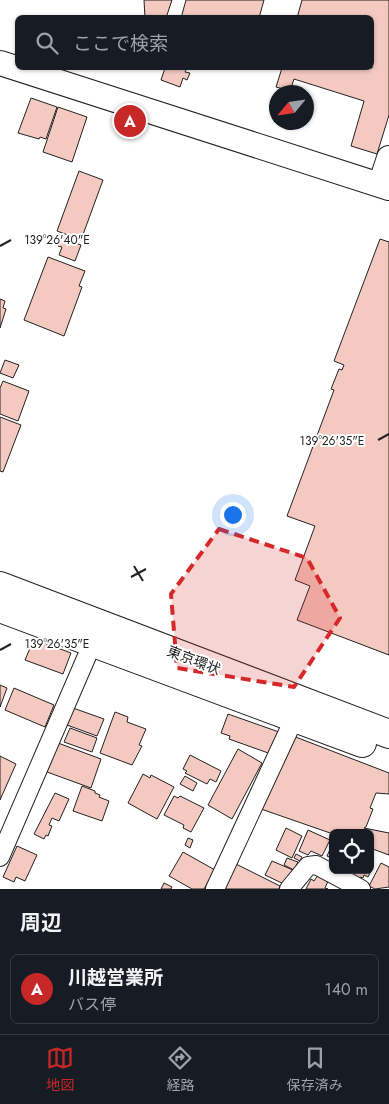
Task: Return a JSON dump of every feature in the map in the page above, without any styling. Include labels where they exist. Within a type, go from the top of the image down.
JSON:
[{"type":"highway","name":"東京環状","points":[[0,586],[389,734]]},
{"type":"highway","name":"東京環状","points":[[0,608],[294,719],[389,752]]},
{"type":"street","points":[[0,63],[15,68]]},
{"type":"street","points":[[22,70],[384,187],[389,158]]},
{"type":"street","points":[[0,858],[93,642]]},
{"type":"street","points":[[215,889],[294,719]]},
{"type":"street","points":[[288,889],[308,866],[316,865],[360,889]]},
{"type":"highlighted area","points":[[219,529],[307,558],[340,618],[294,687],[177,668],[171,594]]},
{"type":"building","points":[[144,0],[172,0],[167,15],[145,15]]},
{"type":"building","points":[[186,0],[264,0],[260,15],[182,15]]},
{"type":"building","points":[[302,0],[389,0],[389,115],[377,154],[351,146],[364,101],[294,79],[292,85],[277,85],[281,70],[374,70],[374,15],[298,15]]},
{"type":"building","points":[[164,70],[186,70],[185,72],[190,73],[187,80],[183,78],[180,87],[161,80]]},
{"type":"building","points":[[31,98],[57,107],[46,139],[18,133]]},
{"type":"building","points":[[58,107],[87,117],[72,162],[43,152]]},
{"type":"building","points":[[79,171],[103,180],[81,240],[57,231]]},
{"type":"building","points":[[62,238],[81,245],[75,261],[59,255],[62,247],[58,246]]},
{"type":"building","points":[[380,239],[389,242],[389,655],[297,620],[310,586],[295,580],[315,526],[287,516],[334,390],[331,389],[339,369],[342,370],[344,365],[334,361]]},
{"type":"building","points":[[48,257],[85,271],[79,286],[82,287],[64,336],[24,320]]},
{"type":"building","points":[[0,299],[5,301],[3,308],[6,309],[0,328]]},
{"type":"building","points":[[5,360],[19,365],[13,378],[0,373]]},
{"type":"building","points":[[3,381],[29,391],[18,421],[0,414],[0,388]]},
{"type":"building","points":[[0,417],[21,425],[3,472],[0,471]]},
{"type":"building","points":[[34,639],[71,653],[63,674],[25,660]]},
{"type":"building","points":[[0,685],[7,688],[0,707]]},
{"type":"building","points":[[14,688],[54,705],[45,727],[5,710]]},
{"type":"building","points":[[73,708],[104,719],[97,736],[67,725]]},
{"type":"building","points":[[115,712],[128,717],[127,722],[146,729],[139,745],[142,746],[132,765],[100,753]]},
{"type":"building","points":[[228,714],[279,732],[271,754],[229,739],[230,736],[221,733]]},
{"type":"building","points":[[70,728],[97,738],[92,752],[64,742]]},
{"type":"building","points":[[293,736],[389,773],[389,794],[376,793],[370,808],[373,809],[364,828],[369,829],[329,829],[329,833],[261,809]]},
{"type":"building","points":[[58,743],[101,759],[91,788],[47,772]]},
{"type":"building","points":[[238,749],[262,763],[232,819],[208,805]]},
{"type":"building","points":[[190,755],[221,771],[216,782],[210,779],[207,784],[185,773],[187,771],[183,769]]},
{"type":"building","points":[[0,756],[16,764],[0,800]]},
{"type":"building","points":[[143,774],[150,778],[151,775],[174,787],[157,819],[128,803]]},
{"type":"building","points":[[185,776],[197,783],[193,791],[180,784]]},
{"type":"building","points":[[82,786],[95,791],[95,793],[100,795],[99,797],[109,801],[102,821],[73,811]]},
{"type":"building","points":[[55,793],[69,799],[59,821],[52,818],[49,825],[52,826],[48,836],[46,835],[44,839],[34,834]]},
{"type":"building","points":[[174,796],[178,798],[180,796],[204,808],[191,832],[183,828],[184,825],[164,815]]},
{"type":"building","points":[[286,828],[302,836],[292,858],[276,850]]},
{"type":"building","points":[[308,830],[329,840],[322,856],[311,851],[308,855],[299,851]]},
{"type":"building","points":[[374,830],[389,833],[389,855],[374,849]]},
{"type":"building","points":[[188,838],[193,840],[190,848],[185,845]]},
{"type":"building","points":[[17,846],[37,855],[25,881],[16,877],[14,882],[3,877]]},
{"type":"building","points":[[183,852],[215,870],[204,889],[192,889],[169,876]]},
{"type":"building","points":[[296,854],[302,857],[300,861],[294,858]]},
{"type":"building","points":[[287,858],[298,862],[294,870],[284,865]]},
{"type":"building","points":[[272,861],[293,870],[286,885],[265,875]]},
{"type":"building","points":[[381,863],[389,867],[389,887],[375,889],[369,886]]},
{"type":"building","points":[[236,864],[280,886],[279,889],[224,889]]},
{"type":"building","points":[[370,874],[368,877],[364,875],[363,878],[360,877],[358,880],[348,875]]},
{"type":"building","points":[[318,875],[328,881],[325,888],[328,889],[306,889],[311,879],[314,881]]},
{"type":"building","points":[[164,883],[172,887],[171,889],[161,889]]},
{"type":"place","name":"川越営業所","points":[[130,121]]}]
